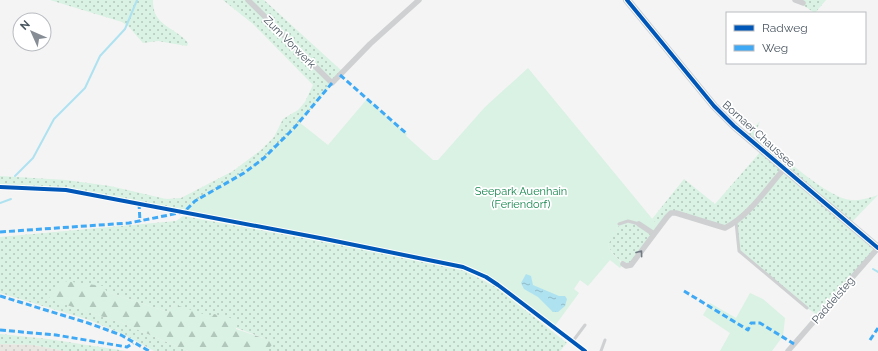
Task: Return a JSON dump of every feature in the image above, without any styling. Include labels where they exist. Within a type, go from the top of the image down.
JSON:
[{"type":"street","name":"Zum Vorwerk","points":[[248,0],[332,83],[370,44],[419,0]]},
{"type":"street","name":"Bornaer Chaussee","points":[[627,0],[714,106],[734,126],[878,248]]},
{"type":"street","points":[[795,0],[803,3]]},
{"type":"street","points":[[623,264],[626,266],[631,265],[666,216],[671,213],[676,213],[725,228],[736,222],[745,214],[784,169]]},
{"type":"street","points":[[640,224],[654,234]]},
{"type":"street","name":"Paddelsteg","points":[[788,351],[878,248]]},
{"type":"lane","points":[[619,224],[628,221],[640,224]]},
{"type":"lane","points":[[736,222],[739,251],[807,308]]},
{"type":"lane","points":[[573,341],[585,325]]},
{"type":"lane","points":[[601,351],[605,340]]},
{"type":"green space","points":[[50,0],[153,0],[156,16],[160,21],[188,43],[187,46],[158,41],[143,43],[129,27],[122,22]]},
{"type":"green space","points":[[223,0],[264,0],[343,72],[296,127],[265,158],[245,172],[213,190],[184,212],[66,190],[0,187],[0,176],[66,180],[110,186],[166,199],[181,198],[233,171],[261,150],[274,137],[283,119],[298,110],[305,102],[313,85],[253,24]]},
{"type":"green space","points":[[795,0],[826,0],[816,12]]},
{"type":"green space","name":"Seepark Auenhain (Feriendorf)","points":[[528,68],[659,227],[654,234],[632,223],[626,222],[621,224],[616,229],[608,246],[612,253],[623,264],[620,268],[610,260],[588,286],[580,280],[574,289],[579,293],[554,327],[500,285],[463,267],[184,212],[205,196],[259,163],[299,122],[328,145],[367,99],[407,134],[406,136],[433,160],[438,160],[485,107]]},
{"type":"green space","points":[[760,121],[757,129],[759,137],[804,174],[829,192],[851,200],[861,200],[878,195],[850,224],[878,248],[819,316],[807,308],[739,251],[736,222],[725,228],[671,213],[659,227],[652,219],[684,179],[715,204],[762,150],[746,137]]},
{"type":"green space","points":[[183,216],[342,245],[465,271],[496,287],[567,343],[560,351],[266,351],[274,342],[173,304],[168,312],[107,292],[49,299],[122,323],[188,351],[154,351],[123,334],[89,320],[0,293],[0,237],[176,221]]},
{"type":"green space","points":[[628,221],[634,222],[654,234],[631,265],[624,263],[608,246],[617,228]]},
{"type":"green space","points":[[64,281],[103,286],[107,292],[168,312],[173,304],[212,317],[214,314],[234,319],[237,323],[236,329],[275,342],[266,351],[188,351],[122,323],[48,299]]},
{"type":"green space","points":[[750,293],[763,299],[785,318],[783,336],[772,351],[720,351],[730,333],[703,315],[710,303],[736,318]]},
{"type":"green space","points":[[0,334],[48,339],[126,351],[65,351],[33,345],[0,344]]},
{"type":"sand","points":[[0,344],[33,345],[65,351],[0,351]]},
{"type":"water","points":[[526,274],[531,276],[533,285],[559,296],[565,296],[567,299],[565,306],[558,312],[553,312],[538,297],[524,289],[521,283]]},
{"type":"waterway","points":[[15,176],[33,158],[54,119],[85,88],[100,56],[125,29],[137,0]]},
{"type":"waterway","points":[[0,203],[11,199]]},
{"type":"waterway","points":[[873,269],[878,272]]},
{"type":"marked path","points":[[340,75],[407,134]]},
{"type":"marked path","points":[[0,232],[129,223],[184,212],[195,201],[244,173],[264,158],[295,127],[332,83]]},
{"type":"marked path","points":[[139,203],[140,222]]},
{"type":"marked path","points":[[684,291],[748,330],[751,323],[760,323],[794,344]]},
{"type":"marked path","points":[[0,296],[88,323],[121,335],[149,351]]},
{"type":"marked path","points":[[870,340],[878,328]]},
{"type":"marked path","points":[[0,330],[56,335],[127,347],[133,343]]},
{"type":"cycle path","points":[[627,0],[714,106],[734,126],[878,248]]},
{"type":"cycle path","points":[[0,187],[66,190],[325,239],[463,267],[486,277],[498,285],[585,351]]}]
